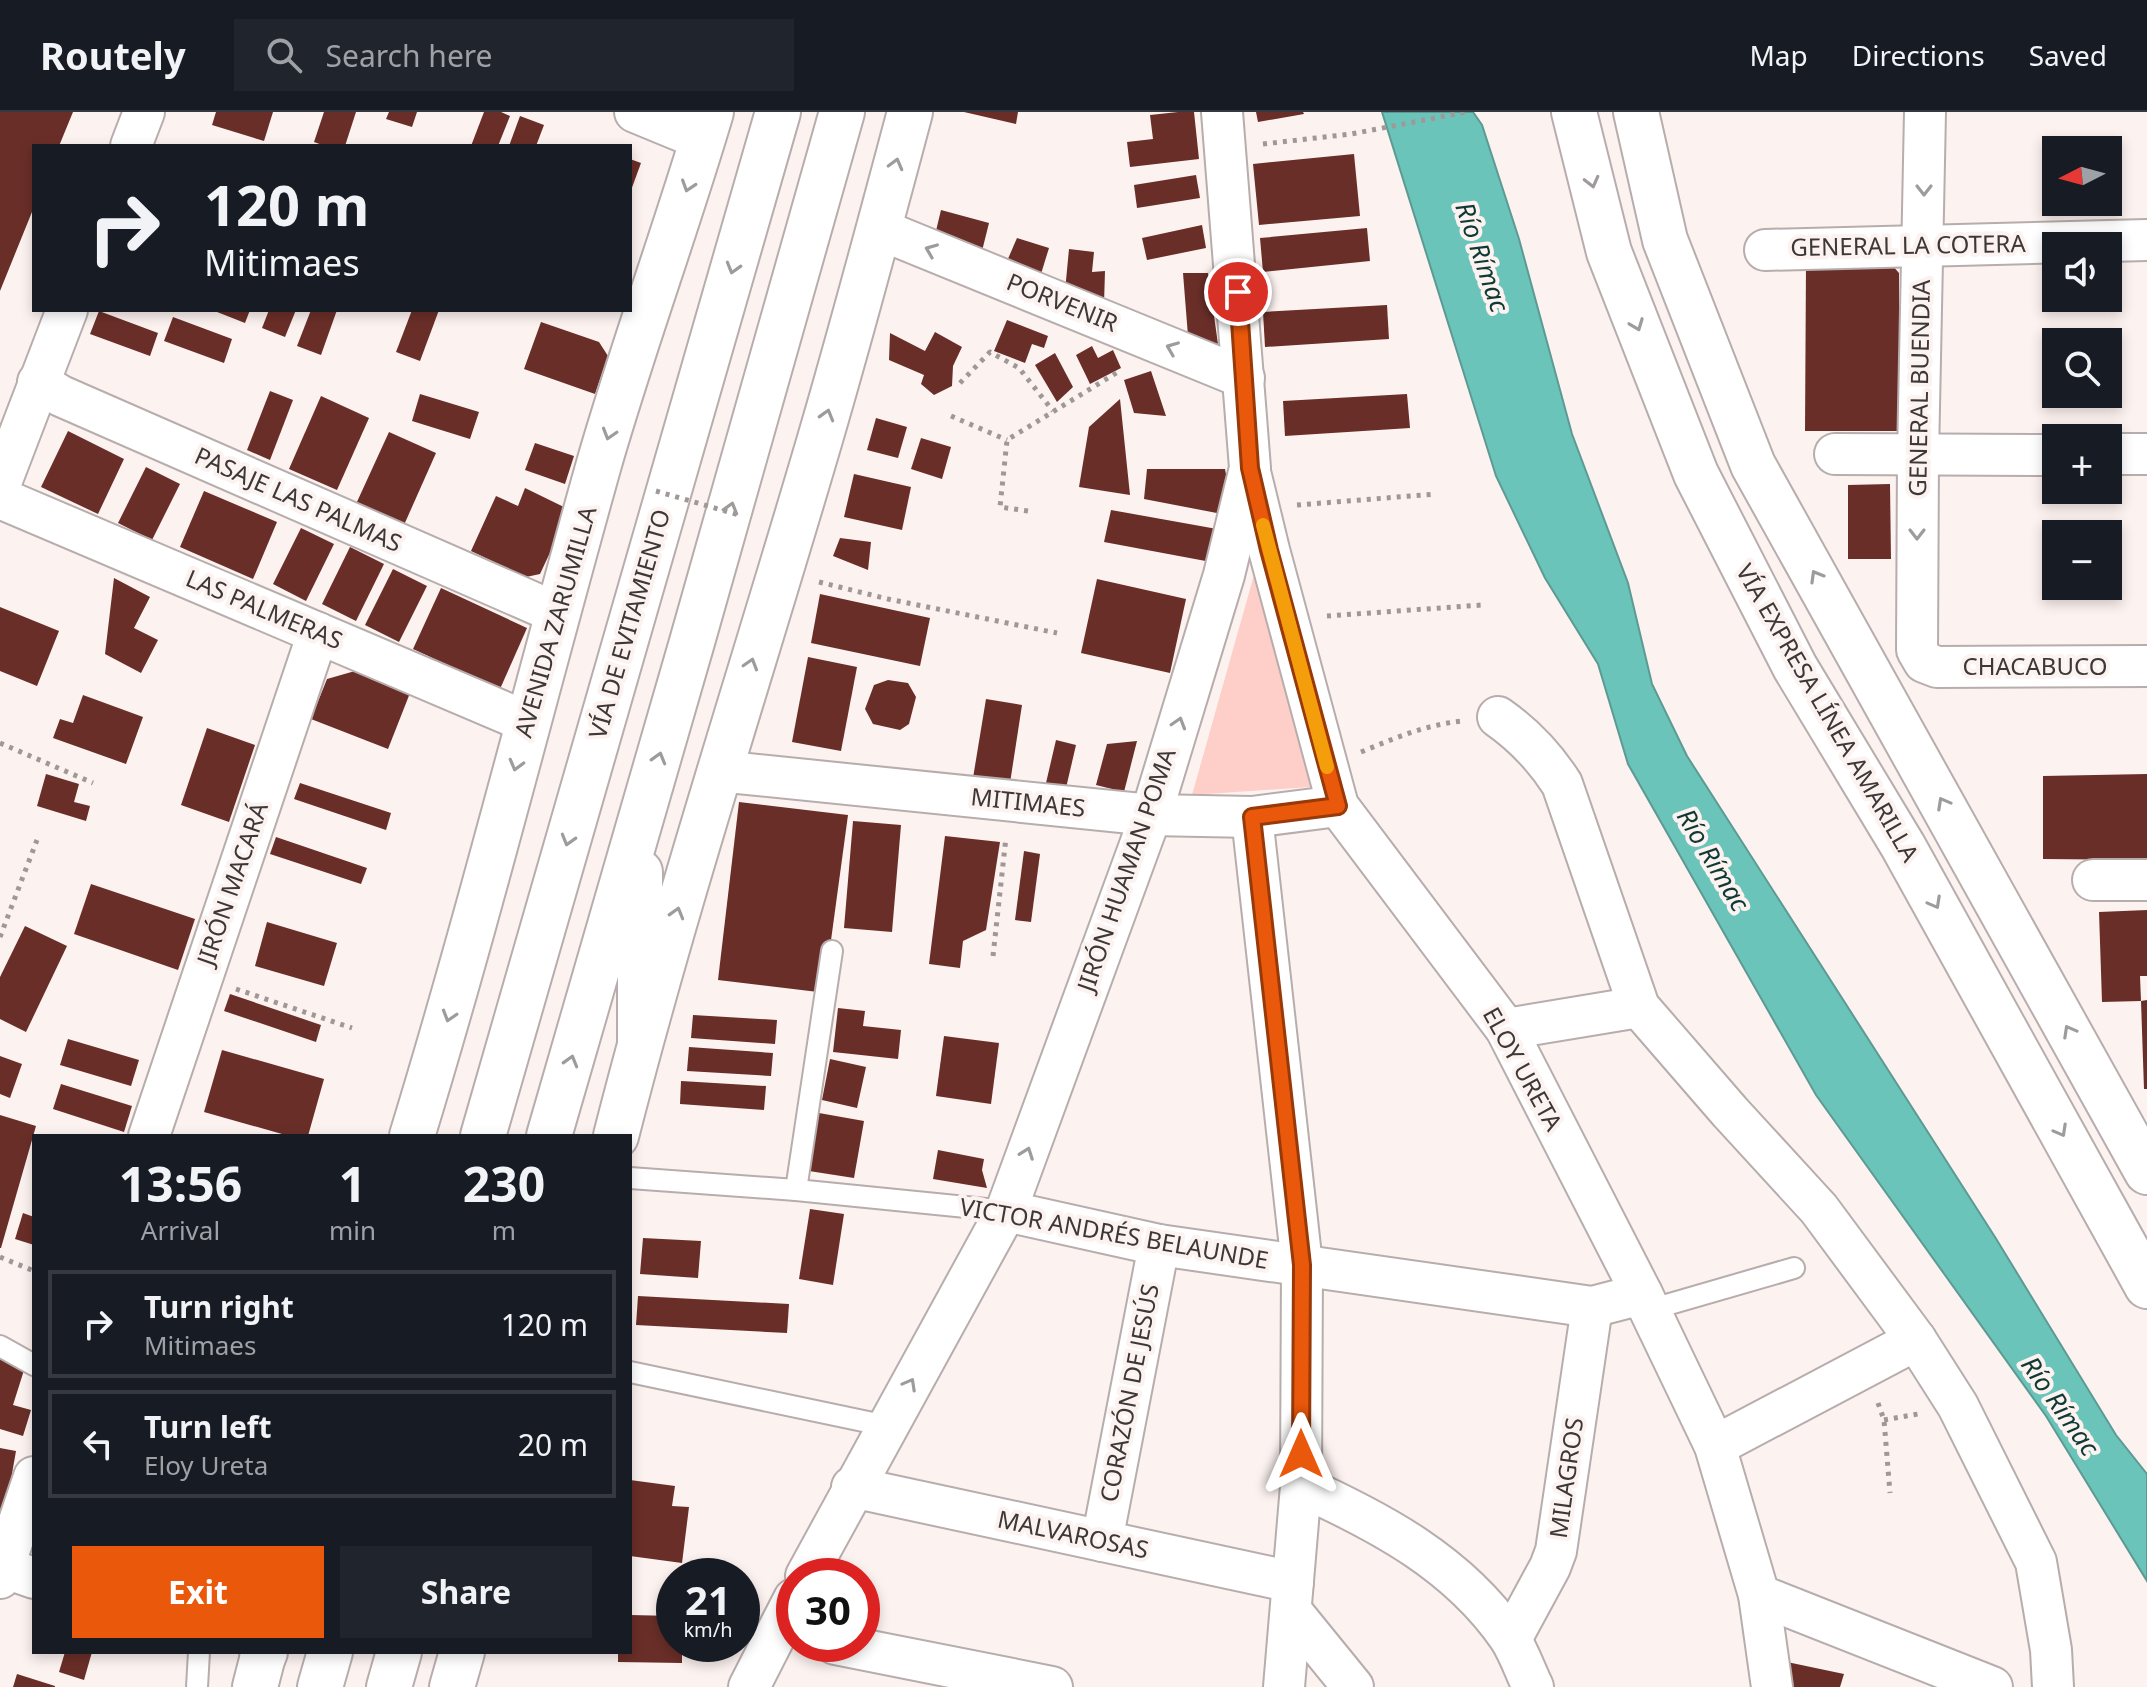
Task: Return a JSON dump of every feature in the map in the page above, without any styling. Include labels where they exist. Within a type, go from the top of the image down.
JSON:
[{"type":"main road","name":"VÍA DE EVITAMIENTO","points":[[484,1134],[778,112]]},
{"type":"main road","points":[[550,1134],[842,112]]},
{"type":"main road","points":[[617,1134],[640,1042],[879,229],[910,112]]},
{"type":"main road","name":"VÍA EXPRESA LÍNEA AMARILLA","points":[[1574,112],[1609,252],[1696,474],[1795,667],[1903,846],[2147,1286]]},
{"type":"main road","points":[[1636,112],[1665,240],[1753,465],[2147,1172]]},
{"type":"main road","name":"AVENIDA ZARUMILLA","points":[[413,1134],[457,989],[599,464],[707,126]]},
{"type":"main road","points":[[640,822],[640,1042]]},
{"type":"main road","points":[[320,1687],[329,1654]]},
{"type":"main road","points":[[389,1687],[398,1654]]},
{"type":"main road","points":[[452,1687],[461,1654]]},
{"type":"street","points":[[132,144],[144,112]]},
{"type":"street","points":[[635,112],[707,126]]},
{"type":"street","name":"GENERAL BUENDIA","points":[[1924,662],[1917,650],[1925,112]]},
{"type":"street","name":"JIRÓN HUAMAN POMA","points":[[815,1558],[1006,1211],[1151,815],[1224,575],[1250,468],[1224,130]]},
{"type":"street","name":"PORVENIR","points":[[879,229],[1244,378]]},
{"type":"street","name":"GENERAL LA COTERA","points":[[1765,250],[2147,240]]},
{"type":"street","points":[[0,485],[66,312]]},
{"type":"street","name":"PASAJE LAS PALMAS","points":[[38,382],[61,396],[559,614]]},
{"type":"street","points":[[1835,454],[2042,455]]},
{"type":"street","points":[[2122,454],[2147,454]]},
{"type":"street","name":"ELOY URETA","points":[[1250,468],[1338,806],[1506,1029],[1645,1302],[1715,1446],[1759,1595],[1772,1687]]},
{"type":"street","name":"LAS PALMERAS","points":[[0,498],[527,722]]},
{"type":"street","name":"JIRÓN MACARÁ","points":[[150,1134],[318,633]]},
{"type":"street","name":"CHACABUCO","points":[[1924,662],[1953,668],[2147,666]]},
{"type":"street","points":[[1498,717],[1525,736],[1546,758],[1562,784],[1639,1007],[1819,1209],[1916,1340],[1958,1406],[2036,1562],[2052,1669],[2008,1687]]},
{"type":"street","name":"MITIMAES","points":[[718,771],[1151,815],[1252,817],[1338,806]]},
{"type":"street","points":[[1252,817],[1302,1265],[1301,1486],[1284,1687]]},
{"type":"street","points":[[2093,880],[2147,880]]},
{"type":"street","points":[[1506,1029],[1639,1007]]},
{"type":"street","name":"VICTOR ANDRÉS BELAUNDE","points":[[1006,1211],[1159,1245],[1592,1307],[1645,1302]]},
{"type":"street","name":"CORAZÓN DE JESÚS","points":[[1102,1541],[1159,1245]]},
{"type":"street","name":"MILAGROS","points":[[1511,1639],[1556,1551],[1592,1307]]},
{"type":"street","points":[[1715,1446],[1916,1340]]},
{"type":"street","points":[[9,1573],[32,1485]]},
{"type":"street","points":[[1301,1486],[1365,1515],[1399,1535],[1468,1590],[1511,1639],[1533,1687]]},
{"type":"street","name":"MALVAROSAS","points":[[852,1487],[1102,1541],[1293,1597]]},
{"type":"street","points":[[1759,1595],[1992,1687]]},
{"type":"street","points":[[1293,1597],[1353,1687]]},
{"type":"street","points":[[749,1687],[776,1642]]},
{"type":"street","points":[[880,1653],[1052,1687]]},
{"type":"lane","points":[[796,1190],[832,951]]},
{"type":"lane","name":"VICTOR ANDRÉS BELAUNDE","points":[[632,1178],[796,1190],[1006,1211]]},
{"type":"lane","points":[[1645,1302],[1794,1268]]},
{"type":"lane","points":[[0,1346],[32,1364]]},
{"type":"lane","points":[[632,1372],[887,1426]]},
{"type":"lane","points":[[197,1687],[199,1654]]},
{"type":"path","points":[[1224,130],[1351,134],[1466,112]]},
{"type":"path","points":[[1007,440],[1163,344]]},
{"type":"path","points":[[960,383],[990,352],[1019,368],[1053,411]]},
{"type":"path","points":[[951,416],[1007,440]]},
{"type":"path","points":[[1007,440],[1000,507],[1028,511]]},
{"type":"path","points":[[656,491],[739,515]]},
{"type":"path","points":[[1259,508],[1436,494]]},
{"type":"path","points":[[779,572],[888,599],[1057,633]]},
{"type":"path","points":[[1287,619],[1482,605]]},
{"type":"path","points":[[1327,766],[1424,727],[1498,717]]},
{"type":"path","points":[[0,743],[93,783]]},
{"type":"path","points":[[993,956],[1010,801]]},
{"type":"path","points":[[0,937],[37,840]]},
{"type":"path","points":[[202,978],[352,1028]]},
{"type":"path","points":[[0,1257],[32,1270]]},
{"type":"path","points":[[1865,1367],[1884,1420],[1890,1493]]},
{"type":"shaded area","points":[[1254,575],[1311,787],[1192,795]]},
{"type":"water","name":"Río Rímac","points":[[1382,112],[1473,112],[1482,125],[1519,239],[1572,434],[1628,583],[1652,684],[1687,756],[1995,1237],[2116,1435],[2147,1474],[2147,1581],[2046,1416],[1816,1095],[1628,764],[1598,664],[1545,578],[1496,476]]},
{"type":"building","points":[[0,112],[73,112],[60,144],[32,144],[32,212],[0,291]]},
{"type":"building","points":[[216,112],[273,112],[264,141],[212,125]]},
{"type":"building","points":[[324,112],[356,112],[346,144],[314,142]]},
{"type":"building","points":[[389,112],[417,112],[412,127],[386,119]]},
{"type":"building","points":[[484,112],[501,112],[510,116],[499,144],[472,144]]},
{"type":"building","points":[[964,112],[1018,112],[1016,124]]},
{"type":"building","points":[[1194,112],[1199,159],[1130,167],[1127,142],[1153,139],[1150,115]]},
{"type":"building","points":[[1256,112],[1303,112],[1304,114],[1258,122]]},
{"type":"building","points":[[520,116],[544,125],[537,144],[510,144]]},
{"type":"building","points":[[1354,154],[1360,216],[1259,225],[1253,164]]},
{"type":"building","points":[[632,160],[641,163],[632,188]]},
{"type":"building","points":[[1196,175],[1200,198],[1137,208],[1134,185]]},
{"type":"building","points":[[941,210],[989,223],[982,251],[935,235]]},
{"type":"building","points":[[1202,225],[1206,248],[1147,260],[1142,238]]},
{"type":"building","points":[[1367,228],[1370,261],[1263,272],[1260,238]]},
{"type":"building","points":[[1017,238],[1049,248],[1040,277],[1004,268]]},
{"type":"building","points":[[1069,249],[1094,252],[1092,272],[1105,271],[1104,304],[1065,291]]},
{"type":"building","points":[[1806,265],[1892,265],[1899,273],[1899,431],[1805,431]]},
{"type":"building","points":[[1183,273],[1208,273],[1218,344],[1188,336]]},
{"type":"building","points":[[1387,305],[1389,339],[1265,347],[1263,312]]},
{"type":"building","points":[[99,312],[158,333],[150,356],[90,334]]},
{"type":"building","points":[[217,312],[249,312],[245,323]]},
{"type":"building","points":[[268,312],[295,312],[285,337],[262,328]]},
{"type":"building","points":[[310,312],[336,312],[321,355],[297,346]]},
{"type":"building","points":[[411,312],[438,312],[420,361],[396,352]]},
{"type":"building","points":[[173,317],[232,339],[224,363],[164,341]]},
{"type":"building","points":[[1007,320],[1048,336],[1044,348],[1032,344],[1025,363],[994,351]]},
{"type":"building","points":[[541,322],[599,342],[608,356],[595,394],[524,369]]},
{"type":"building","points":[[935,332],[962,347],[953,366],[952,386],[934,395],[921,384],[924,375],[889,360],[890,333],[925,351]]},
{"type":"building","points":[[1092,346],[1098,358],[1113,350],[1121,368],[1090,384],[1076,355]]},
{"type":"building","points":[[1055,353],[1073,387],[1057,402],[1035,365]]},
{"type":"building","points":[[1151,371],[1166,416],[1134,413],[1124,380]]},
{"type":"building","points":[[270,391],[293,400],[270,460],[247,450]]},
{"type":"building","points":[[420,394],[479,412],[470,439],[412,421]]},
{"type":"building","points":[[1407,394],[1410,428],[1285,436],[1283,401]]},
{"type":"building","points":[[321,396],[369,418],[337,490],[289,469]]},
{"type":"building","points":[[1120,399],[1130,495],[1079,487],[1089,427]]},
{"type":"building","points":[[876,418],[907,427],[898,458],[867,450]]},
{"type":"building","points":[[68,431],[124,459],[98,514],[41,487]]},
{"type":"building","points":[[389,432],[436,453],[404,525],[356,504]]},
{"type":"building","points":[[921,438],[951,447],[942,479],[911,469]]},
{"type":"building","points":[[535,443],[574,456],[565,484],[525,470]]},
{"type":"building","points":[[146,467],[180,484],[152,540],[118,523]]},
{"type":"building","points":[[1147,469],[1225,469],[1229,490],[1222,514],[1144,499]]},
{"type":"building","points":[[854,474],[911,487],[902,530],[844,517]]},
{"type":"building","points":[[1890,484],[1891,559],[1848,559],[1848,485]]},
{"type":"building","points":[[525,488],[570,510],[540,574],[526,577],[471,551],[496,496],[518,506]]},
{"type":"building","points":[[204,491],[277,522],[253,579],[180,547]]},
{"type":"building","points":[[1111,510],[1217,529],[1211,562],[1104,542]]},
{"type":"building","points":[[301,528],[334,544],[306,601],[273,584]]},
{"type":"building","points":[[840,538],[871,542],[868,570],[833,556]]},
{"type":"building","points":[[350,547],[384,564],[356,621],[322,604]]},
{"type":"building","points":[[393,569],[427,586],[399,642],[365,625]]},
{"type":"building","points":[[114,578],[150,597],[134,628],[158,640],[141,673],[105,654]]},
{"type":"building","points":[[1097,579],[1186,599],[1170,673],[1081,653]]},
{"type":"building","points":[[441,588],[527,628],[500,689],[413,649]]},
{"type":"building","points":[[820,594],[930,618],[920,666],[811,643]]},
{"type":"building","points":[[0,607],[59,631],[37,686],[0,671]]},
{"type":"building","points":[[808,657],[857,667],[841,751],[792,742]]},
{"type":"building","points":[[355,671],[410,693],[388,749],[311,719],[327,679]]},
{"type":"building","points":[[888,680],[908,683],[916,697],[909,724],[900,730],[873,724],[865,709],[874,685]]},
{"type":"building","points":[[83,695],[143,717],[126,764],[53,738],[60,719],[73,723]]},
{"type":"building","points":[[986,699],[1022,705],[1010,783],[973,778]]},
{"type":"building","points":[[207,728],[255,745],[229,822],[181,805]]},
{"type":"building","points":[[1056,740],[1076,745],[1066,788],[1046,783]]},
{"type":"building","points":[[1137,741],[1124,792],[1096,785],[1107,744]]},
{"type":"building","points":[[46,774],[79,784],[74,802],[90,806],[86,821],[37,806]]},
{"type":"building","points":[[2147,774],[2147,860],[2043,859],[2043,776]]},
{"type":"building","points":[[300,783],[391,813],[386,830],[294,799]]},
{"type":"building","points":[[739,802],[848,815],[829,955],[818,992],[718,980]]},
{"type":"building","points":[[853,821],[901,825],[892,932],[844,928]]},
{"type":"building","points":[[945,836],[1000,842],[986,930],[963,941],[960,968],[929,964]]},
{"type":"building","points":[[276,837],[367,868],[361,884],[270,854]]},
{"type":"building","points":[[1024,851],[1040,854],[1031,922],[1015,920]]},
{"type":"building","points":[[91,884],[195,919],[178,970],[74,934]]},
{"type":"building","points":[[2147,910],[2147,976],[2140,976],[2141,1001],[2102,1002],[2099,912]]},
{"type":"building","points":[[267,922],[337,943],[324,986],[255,966]]},
{"type":"building","points":[[25,926],[67,946],[26,1032],[0,1019],[0,977]]},
{"type":"building","points":[[230,994],[321,1025],[316,1042],[224,1011]]},
{"type":"building","points":[[2147,1000],[2147,1089],[2144,1089],[2141,1001]]},
{"type":"building","points":[[838,1008],[865,1011],[863,1026],[901,1030],[898,1059],[833,1052]]},
{"type":"building","points":[[693,1015],[777,1020],[775,1044],[691,1038]]},
{"type":"building","points":[[944,1036],[999,1043],[991,1104],[936,1096]]},
{"type":"building","points":[[68,1039],[139,1060],[131,1086],[60,1065]]},
{"type":"building","points":[[689,1047],[773,1053],[771,1076],[687,1071]]},
{"type":"building","points":[[222,1050],[324,1079],[309,1134],[282,1134],[204,1112]]},
{"type":"building","points":[[0,1056],[22,1064],[10,1098],[0,1094]]},
{"type":"building","points":[[830,1059],[866,1067],[857,1108],[822,1100]]},
{"type":"building","points":[[681,1081],[766,1086],[764,1110],[680,1104]]},
{"type":"building","points":[[61,1084],[132,1106],[124,1132],[53,1109]]},
{"type":"building","points":[[819,1113],[864,1121],[854,1178],[809,1171]]},
{"type":"building","points":[[0,1115],[36,1126],[0,1248]]},
{"type":"building","points":[[938,1150],[984,1159],[982,1170],[987,1188],[933,1179]]},
{"type":"building","points":[[810,1209],[844,1214],[833,1285],[799,1279]]},
{"type":"building","points":[[23,1213],[32,1216],[32,1244],[15,1239]]},
{"type":"building","points":[[643,1238],[701,1241],[698,1278],[640,1274]]},
{"type":"building","points":[[638,1296],[789,1304],[787,1333],[636,1325]]},
{"type":"building","points":[[0,1359],[25,1367],[13,1405],[31,1410],[23,1436],[0,1429]]},
{"type":"building","points":[[0,1448],[16,1451],[3,1525],[0,1526]]},
{"type":"building","points":[[632,1480],[675,1486],[672,1506],[689,1507],[683,1558],[656,1560],[632,1556]]},
{"type":"building","points":[[632,1615],[656,1616],[656,1662],[682,1663],[618,1662],[618,1654],[632,1654]]},
{"type":"building","points":[[64,1654],[91,1654],[84,1680],[59,1672]]},
{"type":"building","points":[[1787,1662],[1844,1674],[1840,1687],[1790,1687]]},
{"type":"building","points":[[17,1674],[55,1686],[55,1687],[13,1687]]},
{"type":"slow traffic","points":[[1263,525],[1327,767]]},
{"type":"route","points":[[1238,292],[1250,468],[1338,806],[1252,817],[1302,1265],[1301,1454]]}]
